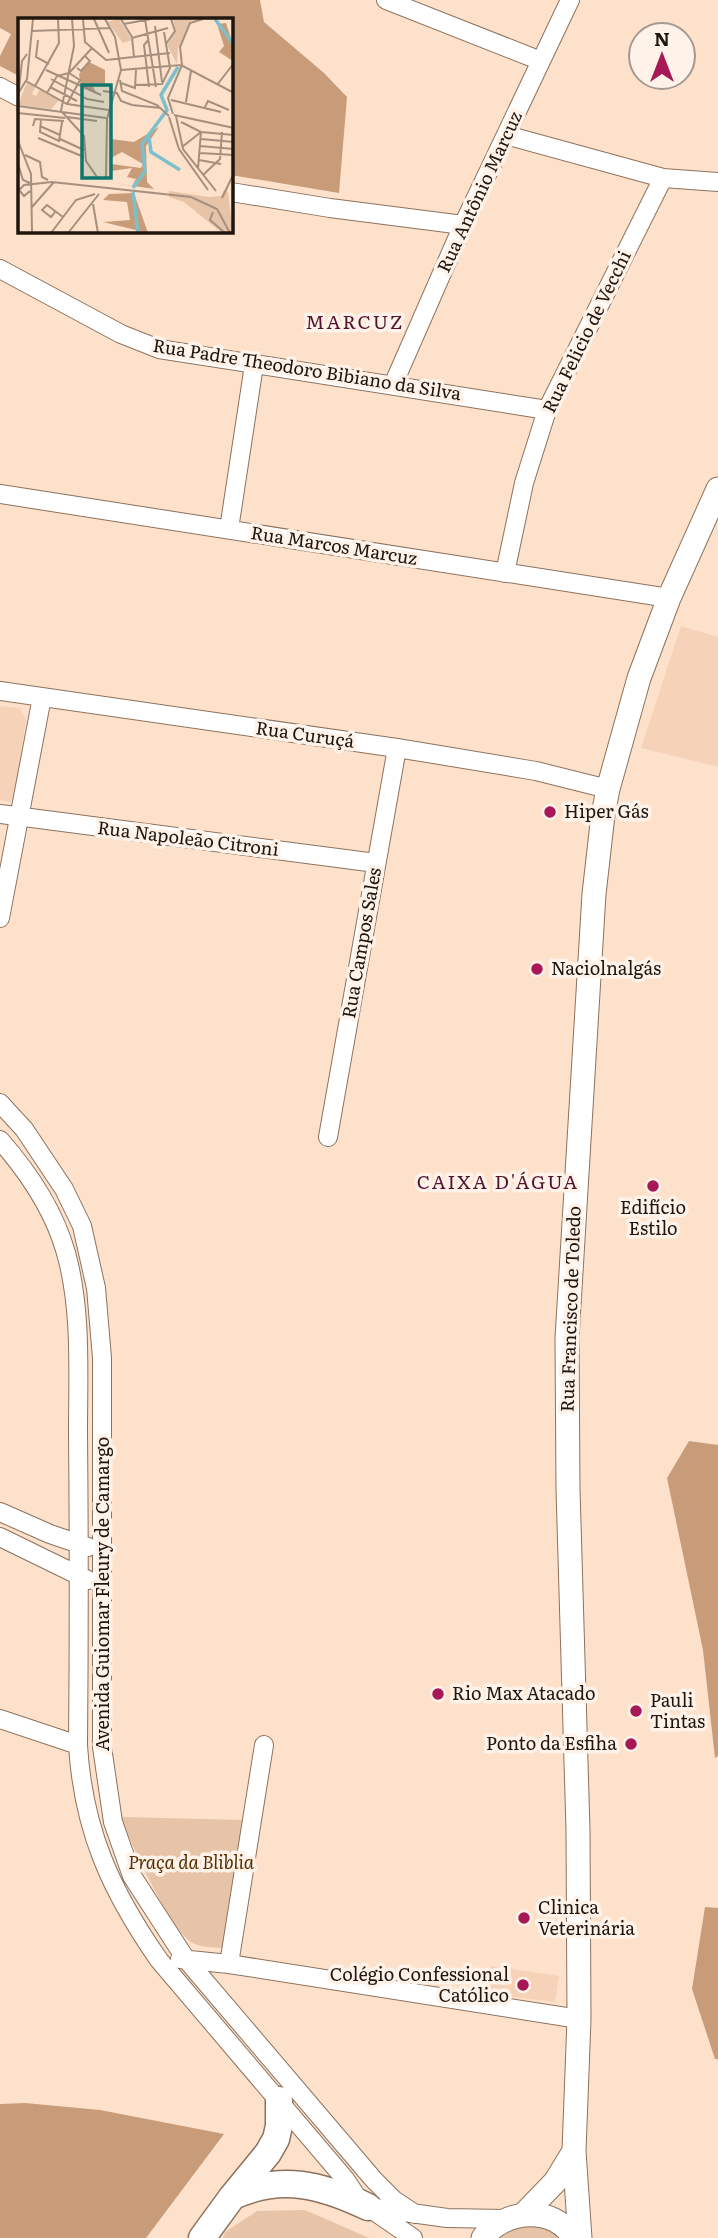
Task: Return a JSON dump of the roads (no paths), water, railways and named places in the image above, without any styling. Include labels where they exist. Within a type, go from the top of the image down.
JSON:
[{"type":"highway","points":[[205,2236],[276,2139],[279,2100]]},
{"type":"highway","points":[[232,2197],[252,2188],[290,2183],[313,2185],[365,2205]]},
{"type":"main road","name":"Rua Francisco de Toledo","points":[[580,2238],[574,2151],[579,2018],[578,1830],[566,1338],[594,894],[608,789],[639,678],[669,598],[718,489]]},
{"type":"main road","name":"Rua Francisco de Toledo","points":[[483,2238],[489,2230],[514,2217],[555,2182],[574,2151]]},
{"type":"main road","points":[[514,2217],[541,2215],[558,2222],[574,2238]]},
{"type":"street","points":[[386,0],[541,61]]},
{"type":"street","name":"Rua Antônio Marcuz","points":[[393,385],[463,225],[570,0]]},
{"type":"street","points":[[0,87],[18,96]]},
{"type":"street","points":[[506,135],[663,178],[718,182]]},
{"type":"street","name":"Rua Felicio de Vecchi","points":[[505,573],[524,483],[547,410],[663,178]]},
{"type":"street","points":[[233,192],[463,225]]},
{"type":"street","name":"Rua Padre Theodoro Bibiano da Silva","points":[[0,269],[121,334],[159,349],[547,410]]},
{"type":"street","points":[[229,529],[254,365]]},
{"type":"street","name":"Rua Marcos Marcuz","points":[[0,494],[669,598]]},
{"type":"street","name":"Rua Curuçá","points":[[0,691],[397,748],[536,771],[608,789]]},
{"type":"street","points":[[0,918],[43,697]]},
{"type":"street","name":"Rua Campos Sales","points":[[328,1137],[397,748]]},
{"type":"street","name":"Rua Napoleão Citroni","points":[[0,814],[376,863]]},
{"type":"street","name":"Avenida Guiomar Fleury de Camargo","points":[[0,1103],[24,1129],[64,1189],[82,1226],[96,1288],[102,1358],[102,1747],[113,1822],[132,1876],[185,1958],[374,2180],[394,2200],[415,2214]]},
{"type":"street","points":[[0,1140],[26,1171],[57,1225],[74,1292],[79,1545],[78,1745],[82,1785],[91,1829],[109,1879],[132,1921],[159,1960],[365,2205],[413,2238]]},
{"type":"street","points":[[0,1512],[79,1545],[102,1550]]},
{"type":"street","points":[[0,1537],[102,1585]]},
{"type":"street","points":[[0,1719],[78,1745]]},
{"type":"street","points":[[229,1964],[264,1745]]},
{"type":"street","points":[[159,1960],[185,1958],[229,1964],[579,2018]]},
{"type":"street","points":[[365,2205],[447,2218],[514,2217]]},
{"type":"place","name":"Hiper Gás","points":[[550,812]]},
{"type":"place","name":"Naciolnalgás","points":[[537,969]]},
{"type":"place","name":"Edifício Estilo","points":[[653,1186]]},
{"type":"place","name":"Rio Max Atacado","points":[[438,1694]]},
{"type":"place","name":"Pauli Tintas","points":[[636,1711]]},
{"type":"place","name":"Ponto da Esfiha","points":[[631,1744]]},
{"type":"place","name":"Clinica Veterinária","points":[[524,1918]]},
{"type":"place","name":"Colégio Confessional Católico","points":[[523,1985]]},
{"type":"district","name":"MARCUZ","points":[[355,322]]},
{"type":"district","name":"CAIXA D'ÁGUA","points":[[498,1182]]},
{"type":"park label","name":"Praça da Bliblia","points":[[191,1863]]}]
